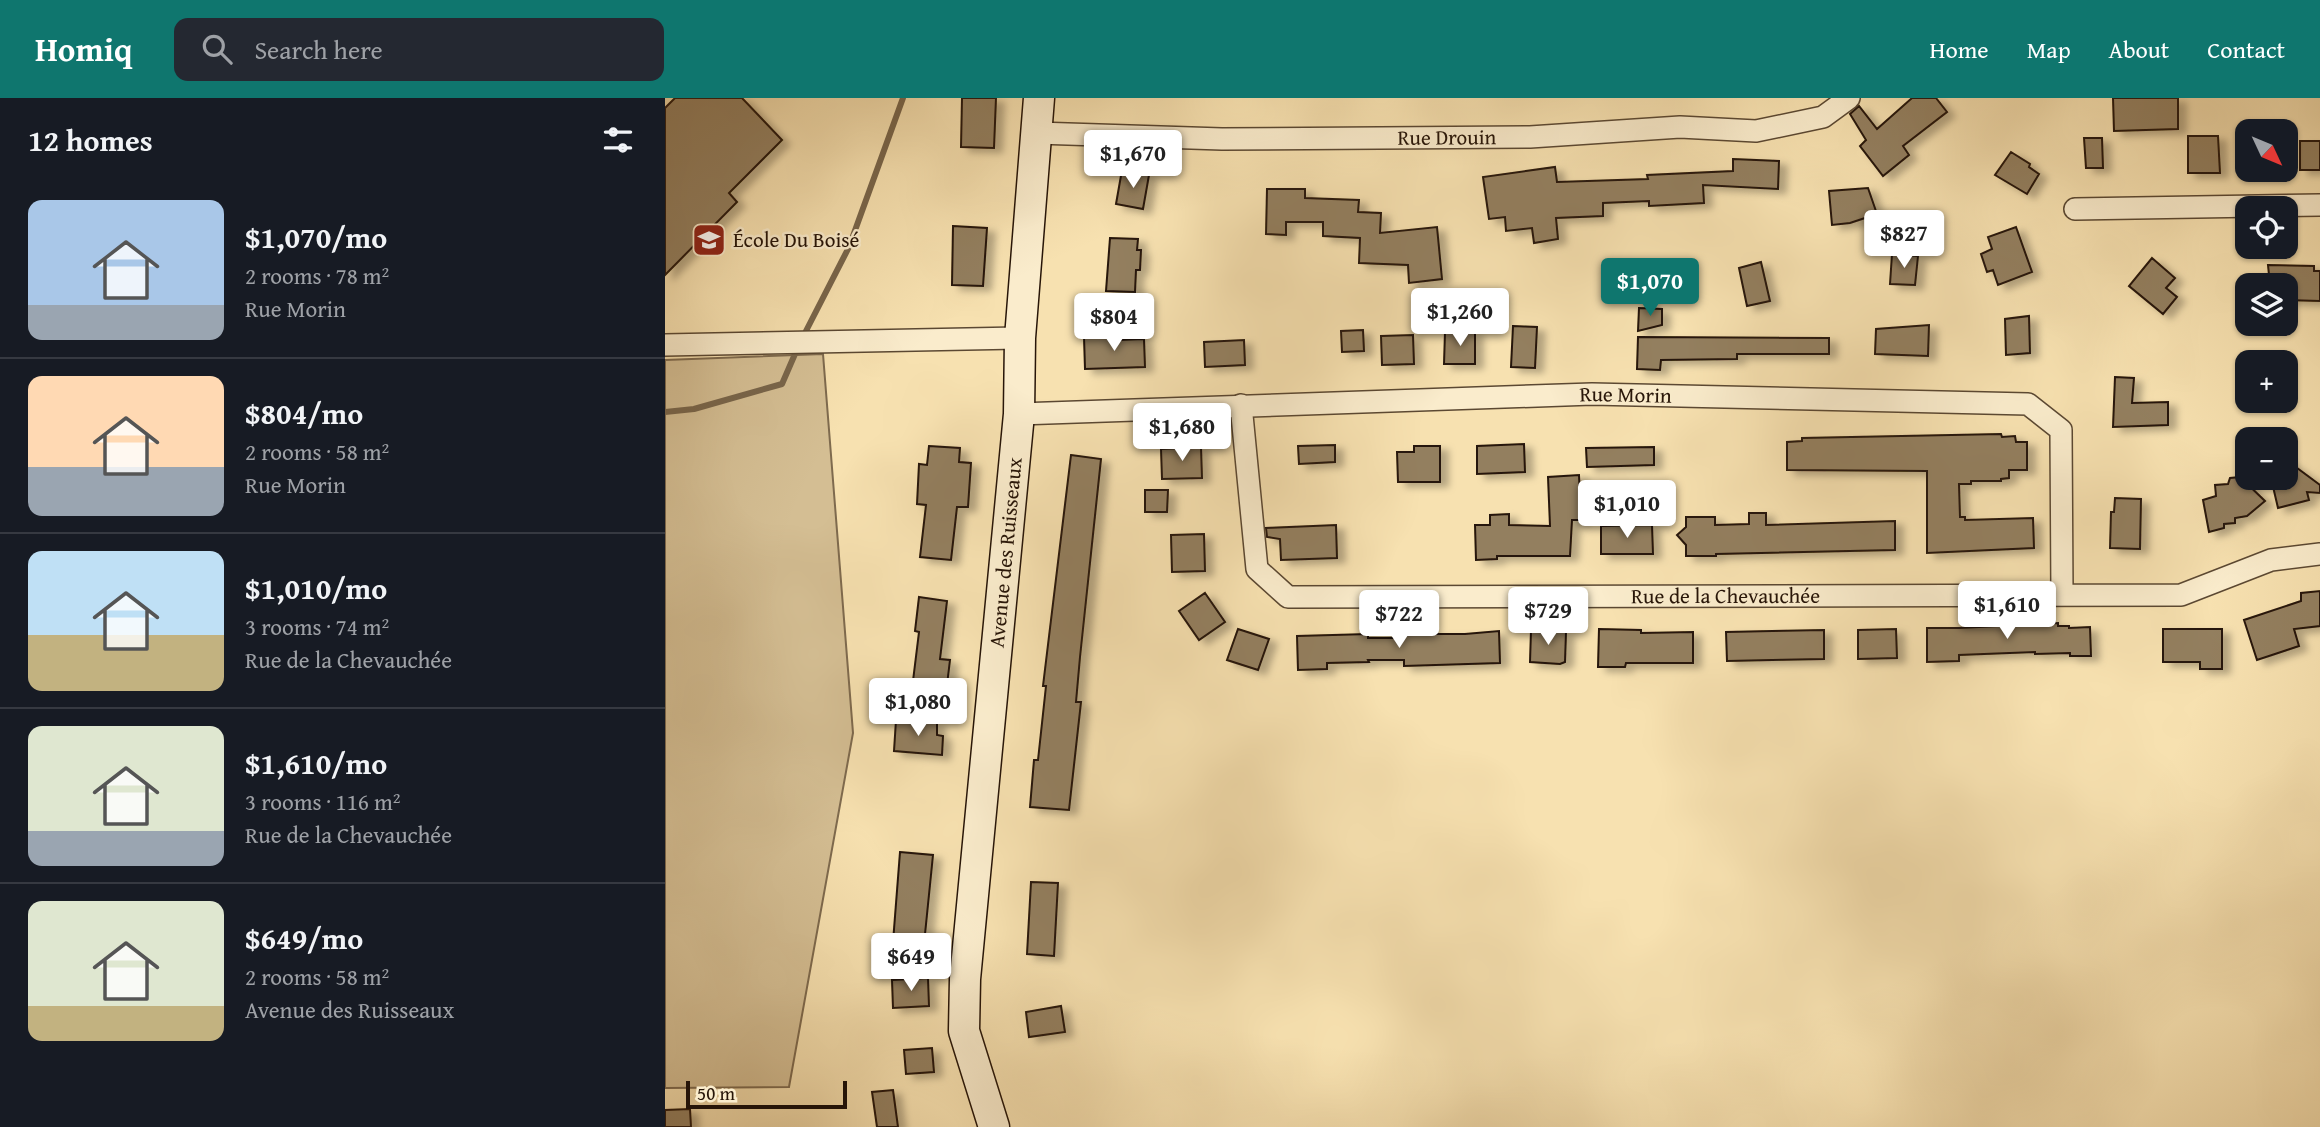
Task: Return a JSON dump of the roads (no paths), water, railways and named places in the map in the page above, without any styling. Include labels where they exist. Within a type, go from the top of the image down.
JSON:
[{"type":"street","name":"Avenue des Ruisseaux","points":[[994,1127],[964,1031],[965,979],[1019,414],[1020,338],[1039,98]]},
{"type":"street","name":"Rue Drouin","points":[[1037,133],[1235,139],[1530,137],[1679,127],[1756,131],[1823,117],[1849,98]]},
{"type":"street","points":[[2075,209],[2320,205]]},
{"type":"street","points":[[665,345],[1020,338]]},
{"type":"street","name":"Rue Morin","points":[[1019,414],[1592,394],[2028,404],[2061,430],[2062,594]]},
{"type":"street","name":"Rue de la Chevauchée","points":[[1241,405],[1257,569],[1288,597],[2181,595],[2271,560],[2320,554]]},
{"type":"waterway","points":[[806,331],[849,247],[903,98]]},
{"type":"waterway","points":[[665,412],[694,409],[782,384],[795,354]]},
{"type":"place","name":"École Du Boisé","points":[[709,240]]}]
